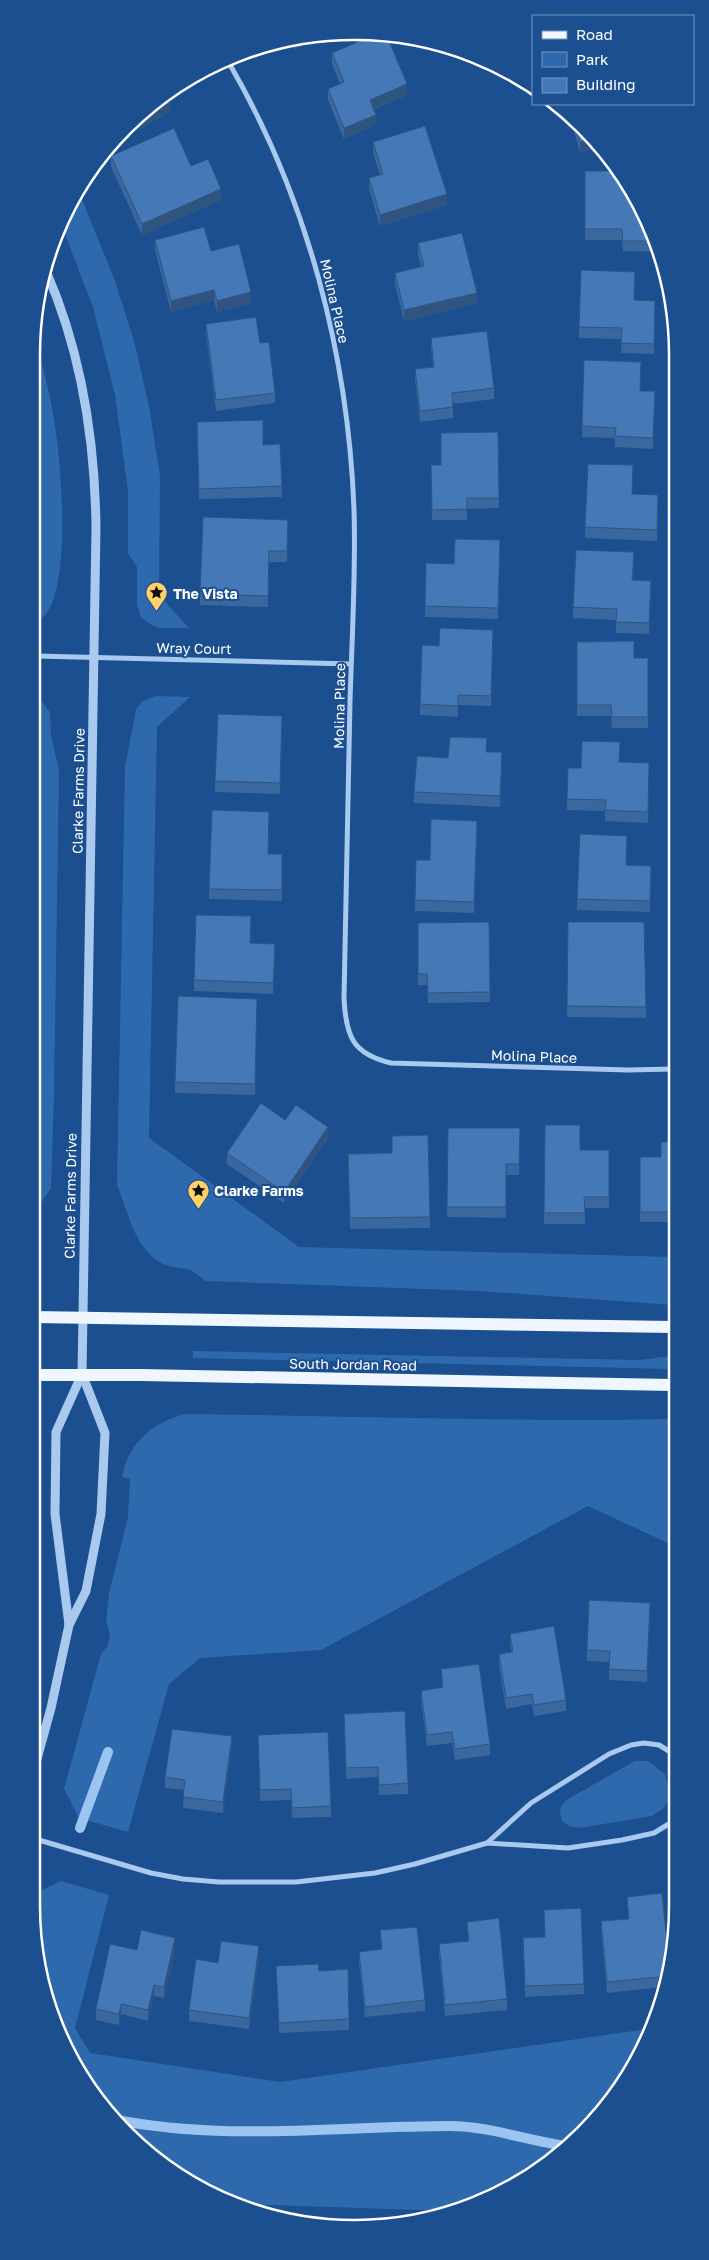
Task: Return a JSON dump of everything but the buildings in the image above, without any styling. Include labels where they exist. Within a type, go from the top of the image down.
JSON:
[{"type":"main road","points":[[40,1317],[669,1327]]},
{"type":"main road","name":"South Jordan Road","points":[[40,1375],[82,1374],[669,1385]]},
{"type":"street","name":"Molina Place","points":[[230,66],[255,112],[296,205],[318,275],[335,350],[348,436],[354,508],[344,1000],[345,1019],[352,1037],[360,1051],[373,1059],[400,1063],[669,1070]]},
{"type":"street","name":"Clarke Farms Drive","points":[[49,280],[76,358],[90,426],[96,492],[82,1374]]},
{"type":"street","name":"Wray Court","points":[[40,656],[351,664]]},
{"type":"street","points":[[69,1625],[55,1514],[56,1432],[82,1374]]},
{"type":"street","points":[[40,1747],[69,1625],[86,1591],[102,1505],[106,1433],[82,1374]]},
{"type":"street","points":[[488,1843],[531,1802],[609,1754],[631,1745],[644,1743],[659,1745],[669,1752]]},
{"type":"street","points":[[40,1840],[151,1873],[183,1879],[227,1882],[296,1882],[375,1873],[415,1864],[488,1843],[568,1848],[654,1833],[669,1824]]},
{"type":"green space","points":[[81,198],[114,278],[134,341],[149,406],[160,476],[159,595],[189,628],[160,628],[150,624],[141,617],[137,605],[137,567],[128,554],[128,491],[115,395],[93,307],[64,233]]},
{"type":"green space","points":[[40,358],[56,432],[62,504],[60,565],[56,591],[48,611],[40,618]]},
{"type":"green space","points":[[156,696],[190,697],[157,727],[149,1138],[299,1247],[669,1257],[669,1305],[480,1291],[206,1281],[190,1270],[163,1264],[145,1249],[134,1229],[117,1185],[125,767],[136,709],[143,701]]},
{"type":"green space","points":[[40,699],[50,712],[51,736],[59,770],[51,1188],[40,1206]]},
{"type":"green space","points":[[193,1351],[639,1360],[669,1356],[669,1369],[193,1358]]},
{"type":"green space","points":[[184,1414],[490,1419],[669,1419],[669,1544],[588,1506],[321,1650],[200,1658],[169,1684],[128,1832],[79,1818],[64,1789],[101,1654],[108,1645],[110,1634],[106,1621],[109,1594],[128,1517],[130,1479],[122,1477],[125,1465],[136,1444],[143,1436],[161,1423]]},
{"type":"green space","points":[[635,1761],[648,1761],[665,1774],[669,1792],[669,1799],[663,1809],[652,1816],[579,1828],[569,1826],[562,1821],[560,1810],[566,1800]]},
{"type":"green space","points":[[61,1881],[109,1895],[75,2028],[90,2053],[280,2082],[644,2030],[637,2045],[616,2080],[577,2128],[546,2155],[494,2188],[456,2203],[431,2210],[258,2205],[215,2188],[163,2155],[118,2113],[93,2080],[72,2045],[51,1987],[43,1947],[40,1892]]},
{"type":"waterway","points":[[80,1828],[108,1752]]},
{"type":"waterway","points":[[126,2121],[196,2130],[239,2131],[450,2126],[479,2128],[559,2145]]},
{"type":"place","name":"The Vista","points":[[157,612]]},
{"type":"place","name":"Clarke Farms","points":[[198,1209]]}]
